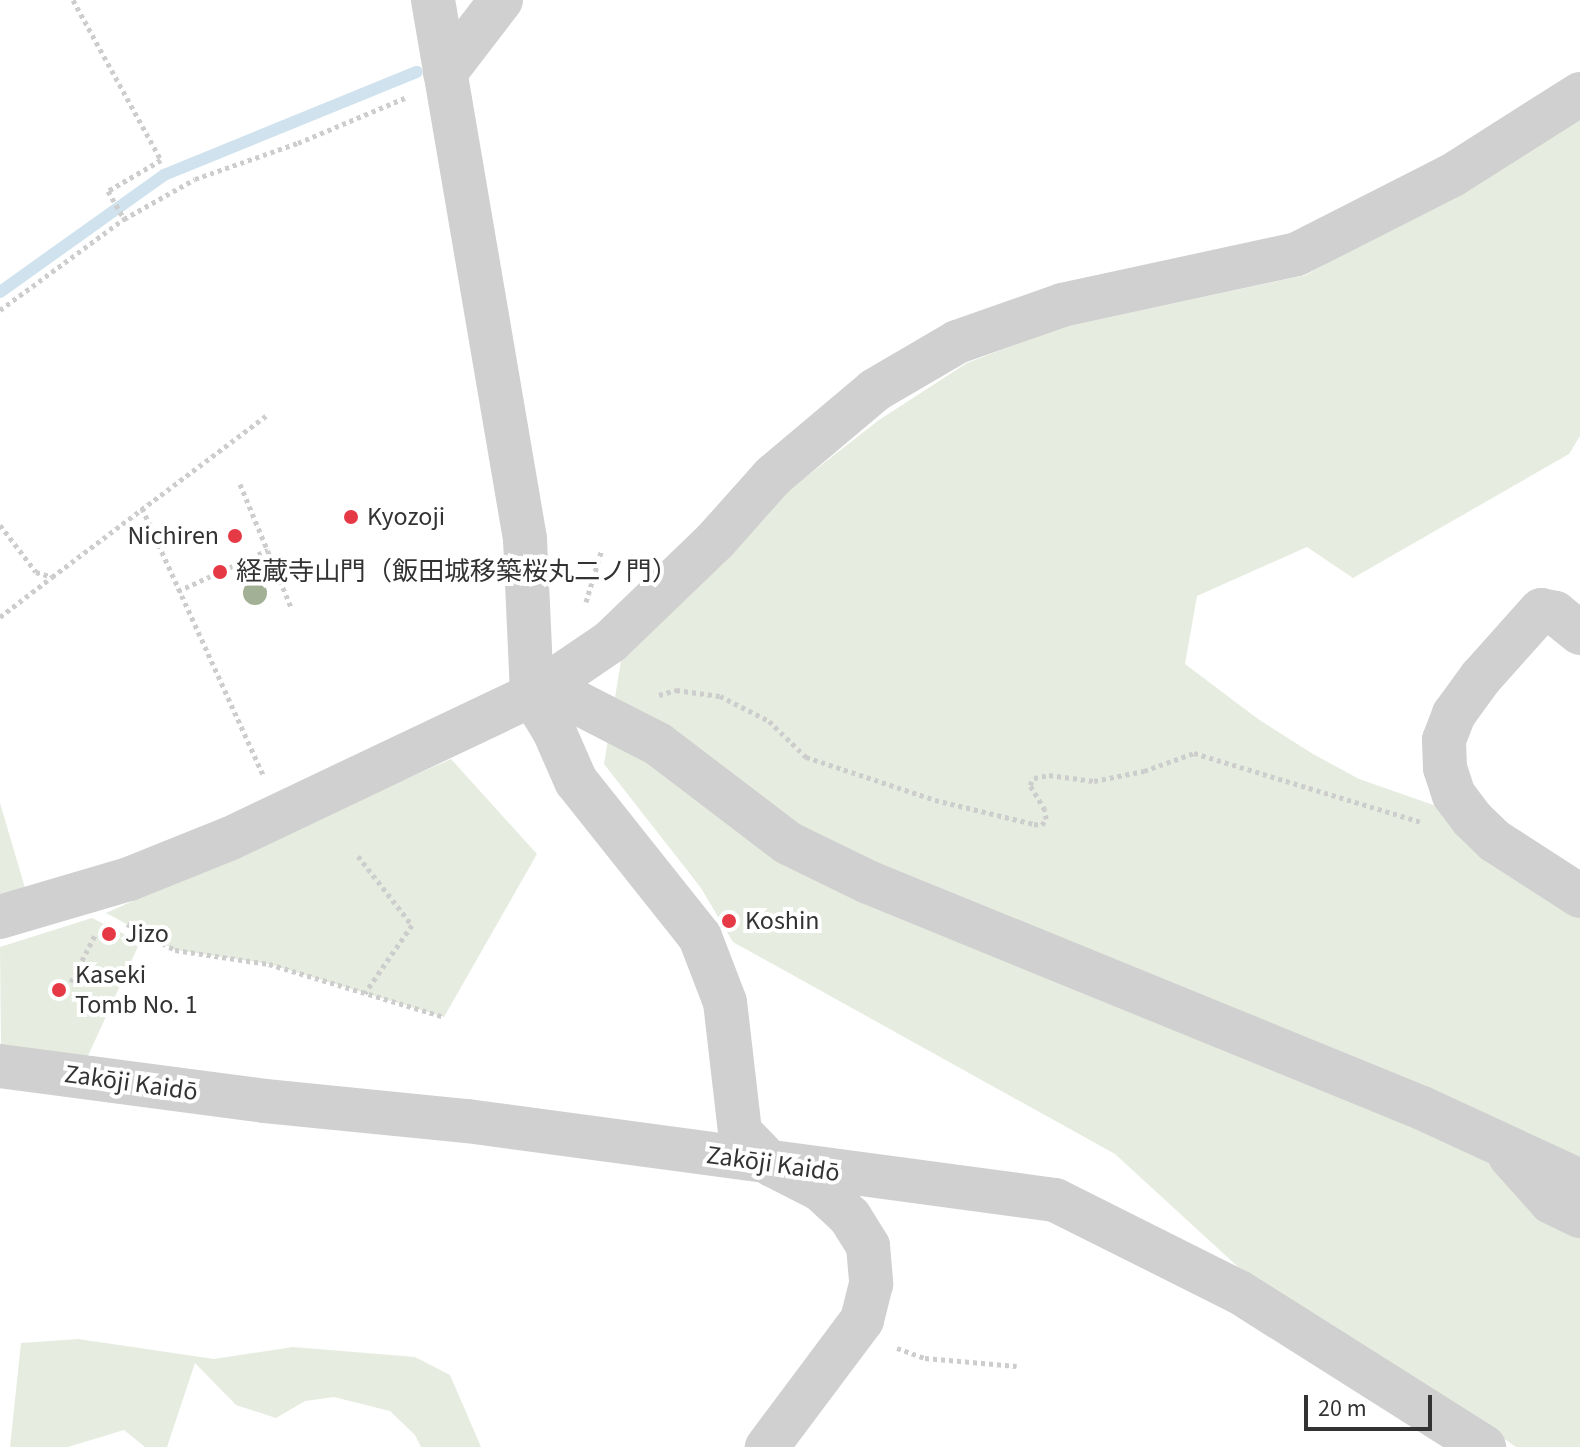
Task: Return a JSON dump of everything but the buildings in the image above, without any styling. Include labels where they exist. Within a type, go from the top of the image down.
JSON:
[{"type":"street","points":[[433,0],[525,539],[532,695],[554,731],[576,781],[700,937],[725,1002],[740,1132],[772,1165],[821,1190],[850,1217],[868,1246],[871,1284],[862,1320],[767,1447]]},
{"type":"street","points":[[445,73],[501,0]]},
{"type":"street","points":[[0,917],[90,905],[129,879],[282,816],[532,695],[610,642],[715,541],[773,476],[875,390],[957,342],[1062,305],[1297,254],[1451,176],[1580,94]]},
{"type":"street","points":[[1580,633],[1555,613],[1541,610],[1481,677],[1454,714],[1444,740],[1445,768],[1454,795],[1472,819],[1495,841],[1580,896]]},
{"type":"street","points":[[532,695],[574,701],[658,744],[788,843],[868,882],[1422,1108],[1580,1181]]},
{"type":"street","name":"Zakōji Kaidō","points":[[0,1066],[265,1101],[467,1121],[772,1165],[1055,1200],[1239,1292],[1484,1447]]},
{"type":"street","points":[[1500,1144],[1551,1202],[1580,1216]]},
{"type":"path","points":[[73,0],[161,160],[108,191],[123,218]]},
{"type":"path","points":[[0,310],[123,218],[195,179],[298,143],[423,90],[445,73]]},
{"type":"path","points":[[0,617],[266,416]]},
{"type":"path","points":[[240,484],[291,607]]},
{"type":"path","points":[[142,508],[282,816]]},
{"type":"path","points":[[0,525],[36,572],[52,577]]},
{"type":"path","points":[[178,591],[268,550]]},
{"type":"path","points":[[676,690],[720,696],[769,721],[806,757],[846,773],[1034,824],[1042,825],[1046,819],[1045,810],[1030,785],[1034,778],[1049,775],[1094,781],[1144,771],[1194,753],[1432,826]]},
{"type":"path","points":[[358,856],[412,925],[365,993]]},
{"type":"path","points":[[71,982],[90,905],[175,950],[269,964],[444,1017]]},
{"type":"path","points":[[893,1346],[925,1358],[1017,1366]]},
{"type":"shaded area","points":[[1580,108],[1580,436],[1569,454],[1353,578],[1307,547],[1197,596],[1185,664],[1258,719],[1313,754],[1359,779],[1439,807],[1580,911],[1580,1447],[1516,1447],[1432,1389],[1261,1288],[1115,1154],[733,942],[701,888],[604,764],[623,649],[774,502],[879,420],[967,363],[1059,328],[1306,275],[1457,189]]},
{"type":"shaded area","points":[[451,759],[537,854],[444,1017],[269,964],[175,950],[106,913]]},
{"type":"shaded area","points":[[0,803],[25,888],[0,894]]},
{"type":"shaded area","name":"Kaseki Tomb No. 1","points":[[92,918],[140,942],[87,1058],[1,1045],[0,947]]},
{"type":"shaded area","points":[[78,1339],[214,1359],[293,1347],[415,1357],[450,1375],[481,1447],[421,1447],[415,1435],[390,1411],[334,1397],[305,1401],[276,1418],[236,1405],[195,1363],[167,1447],[145,1447],[124,1430],[68,1447],[10,1447],[21,1343]]},
{"type":"waterway","points":[[0,292],[164,175],[417,72]]},
{"type":"place","name":"Kyozoji","points":[[351,517]]},
{"type":"place","name":"Nichiren","points":[[235,536]]},
{"type":"place","name":"経蔵寺山門（飯田城移築桜丸二ノ門）","points":[[220,572]]},
{"type":"place","name":"Koshin","points":[[729,921]]},
{"type":"place","name":"Jizo","points":[[109,934]]},
{"type":"place","name":"Kaseki Tomb No. 1","points":[[59,990]]}]
